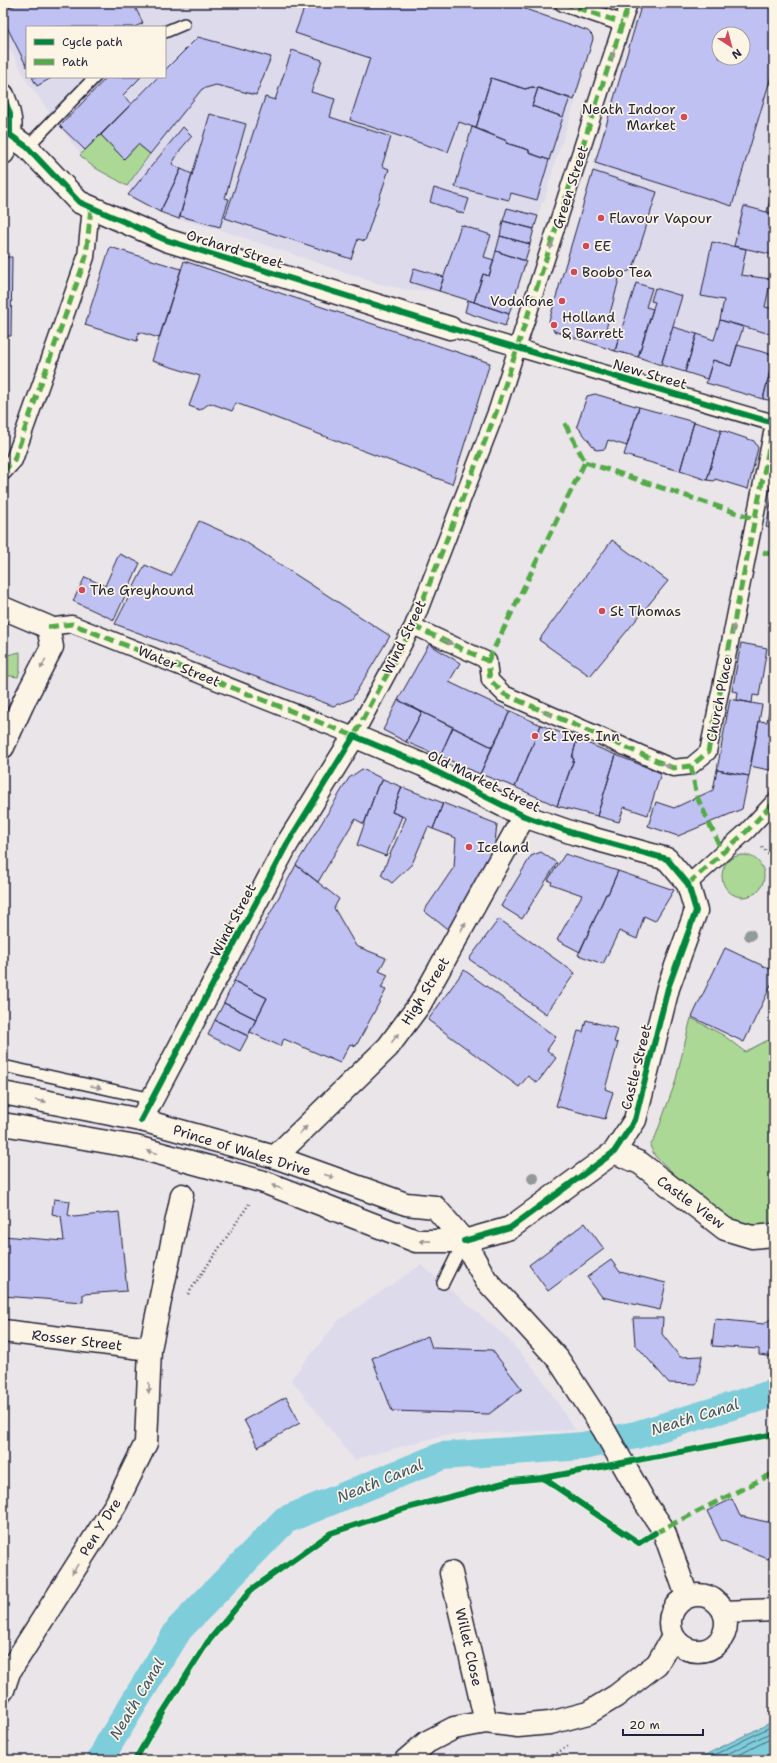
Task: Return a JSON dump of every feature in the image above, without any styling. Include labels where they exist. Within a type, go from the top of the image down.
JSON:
[{"type":"street","points":[[563,3],[622,24]]},
{"type":"street","name":"Green Street","points":[[518,348],[629,3]]},
{"type":"street","points":[[3,95],[10,114],[13,145]]},
{"type":"street","name":"Orchard Street","points":[[13,145],[79,202],[166,240],[518,348]]},
{"type":"street","points":[[3,472],[14,460],[86,257],[91,207]]},
{"type":"street","name":"New Street","points":[[518,348],[774,423]]},
{"type":"street","name":"Wind Street","points":[[141,1120],[286,844],[354,736],[413,626],[497,410],[518,348]]},
{"type":"street","name":"Church Place","points":[[413,626],[488,661],[490,680],[504,694],[674,768],[691,766],[708,752],[774,423]]},
{"type":"street","points":[[3,608],[48,627],[52,647],[25,699],[3,747]]},
{"type":"street","name":"Water Street","points":[[48,627],[72,624],[354,736]]},
{"type":"street","name":"Old Market Street","points":[[354,736],[423,765],[524,816],[576,834],[667,859],[688,884]]},
{"type":"street","points":[[688,884],[747,831],[774,802]]},
{"type":"street","name":"High Street","points":[[275,1157],[388,1047],[420,1004],[524,816]]},
{"type":"street","name":"Castle Street","points":[[464,1241],[510,1228],[614,1152],[635,1120],[668,988],[696,910],[688,884]]},
{"type":"street","name":"Prince of Wales Drive","points":[[3,1093],[141,1120],[275,1157],[406,1204],[435,1207],[464,1241],[486,1280],[558,1359],[604,1430],[644,1501],[663,1529],[688,1596]]},
{"type":"street","name":"Prince of Wales Drive","points":[[3,1124],[136,1147],[264,1182],[416,1241],[464,1241]]},
{"type":"street","name":"Castle View","points":[[614,1152],[640,1163],[724,1229],[752,1237],[774,1236]]},
{"type":"street","name":"Pen Y Dre","points":[[3,1690],[9,1672],[116,1504],[146,1443],[150,1349],[182,1195]]},
{"type":"street","name":"Rosser Street","points":[[3,1331],[150,1349]]},
{"type":"street","name":"Willet Close","points":[[451,1573],[486,1722]]},
{"type":"street","points":[[696,1594],[713,1599],[720,1605],[724,1612],[726,1621],[723,1635],[714,1646],[706,1650],[687,1649],[680,1645],[673,1637],[670,1628],[670,1618],[673,1609],[679,1601],[688,1596],[696,1594]]},
{"type":"street","points":[[724,1612],[774,1610]]},
{"type":"street","points":[[406,1760],[427,1742],[454,1728],[486,1722],[518,1726],[550,1723],[588,1712],[616,1696],[657,1664],[673,1637]]},
{"type":"lane","points":[[166,32],[184,24]]},
{"type":"lane","points":[[13,145],[94,78]]},
{"type":"lane","points":[[3,1066],[153,1099]]},
{"type":"lane","points":[[443,1283],[464,1241]]},
{"type":"path","points":[[185,1298],[264,1182]]},
{"type":"shaded area","points":[[3,3],[508,3],[588,31],[592,35],[593,39],[574,100],[576,100],[555,162],[544,202],[542,202],[526,261],[505,326],[465,312],[468,300],[439,291],[408,290],[380,284],[221,230],[179,219],[139,202],[128,195],[132,190],[114,177],[99,171],[84,159],[28,83],[3,35]]},
{"type":"shaded area","points":[[642,3],[774,3],[774,401],[706,383],[707,379],[554,331],[549,321]]},
{"type":"shaded area","points":[[421,1265],[505,1336],[538,1373],[575,1430],[444,1435],[359,1458],[355,1461],[291,1379],[339,1320]]},
{"type":"green space","points":[[101,135],[124,159],[138,144],[150,154],[127,186],[91,165],[80,155]]},
{"type":"green space","points":[[20,652],[20,669],[18,677],[3,675],[3,656]]},
{"type":"green space","points":[[743,855],[758,861],[764,876],[758,891],[743,897],[728,891],[722,876],[728,861]]},
{"type":"green space","points":[[691,1018],[723,1035],[745,1052],[766,1041],[774,1040],[774,1226],[766,1228],[729,1221],[702,1200],[655,1156],[650,1146],[655,1138],[675,1083]]},
{"type":"water","points":[[774,1721],[774,1760],[695,1760]]},
{"type":"building","points":[[19,3],[133,3],[143,23],[137,26],[26,26],[26,65],[3,19],[3,11]]},
{"type":"building","points":[[306,3],[508,3],[588,31],[592,35],[593,39],[574,100],[538,88],[532,87],[525,89],[491,78],[476,128],[459,122],[448,152],[350,120],[370,58],[295,33]]},
{"type":"building","name":"Neath Indoor Market","points":[[642,3],[774,3],[774,67],[732,206],[595,163]]},
{"type":"building","points":[[198,37],[271,57],[256,95],[216,85],[202,89],[150,154],[138,144],[124,159],[101,135],[157,78],[166,78],[166,69]]},
{"type":"building","points":[[292,50],[322,60],[311,92],[335,99],[330,117],[391,137],[382,166],[389,169],[365,241],[358,239],[351,259],[225,218],[265,97],[275,100]]},
{"type":"building","points":[[33,78],[51,78],[37,86]]},
{"type":"building","points":[[106,78],[140,78],[123,95],[131,104],[85,150],[60,126]]},
{"type":"building","points":[[491,78],[525,89],[532,87],[538,88],[532,106],[563,117],[549,160],[529,153],[529,150],[506,143],[507,141],[476,128]]},
{"type":"building","points":[[538,88],[570,98],[563,117],[532,106]]},
{"type":"building","points":[[210,114],[246,124],[225,198],[229,199],[220,227],[180,216]]},
{"type":"building","points":[[183,127],[192,136],[180,150],[172,164],[181,169],[160,212],[128,195]]},
{"type":"building","points":[[472,127],[507,141],[506,143],[529,150],[529,153],[549,160],[537,200],[511,193],[509,200],[455,187]]},
{"type":"building","points":[[774,143],[774,161],[770,159]]},
{"type":"building","points":[[181,169],[192,174],[179,219],[160,212]]},
{"type":"building","points":[[593,171],[657,192],[633,269],[620,275],[605,333],[619,337],[615,351],[554,331],[549,321]]},
{"type":"building","points":[[774,183],[774,214],[767,212]]},
{"type":"building","points":[[434,188],[469,199],[464,214],[430,202]]},
{"type":"building","points":[[744,206],[774,214],[774,255],[734,246]]},
{"type":"building","points":[[507,208],[538,216],[534,229],[503,221]]},
{"type":"building","points":[[503,221],[534,229],[530,244],[500,236]]},
{"type":"building","points":[[461,225],[491,235],[484,257],[494,260],[489,276],[483,274],[474,302],[439,291]]},
{"type":"building","points":[[500,236],[530,244],[525,261],[496,251]]},
{"type":"building","points":[[712,242],[746,249],[741,275],[771,279],[765,307],[774,309],[774,335],[720,320],[724,300],[701,296]]},
{"type":"building","points":[[110,247],[181,269],[159,338],[139,332],[137,341],[85,325]]},
{"type":"building","points":[[496,251],[526,261],[509,314],[474,302],[483,274],[489,276]]},
{"type":"building","points":[[3,257],[12,257],[11,336],[3,336]]},
{"type":"building","points":[[184,261],[490,363],[452,484],[236,403],[232,411],[210,403],[200,410],[189,406],[200,376],[152,361]]},
{"type":"building","points":[[414,268],[444,277],[439,291],[410,282]]},
{"type":"building","points":[[636,283],[652,288],[646,307],[653,309],[638,357],[615,351]]},
{"type":"building","points":[[655,288],[682,296],[661,365],[638,357],[655,302],[651,301]]},
{"type":"building","points":[[468,300],[509,314],[505,326],[465,312]]},
{"type":"building","points":[[720,320],[743,327],[731,366],[713,360],[707,379],[685,372],[697,334],[714,340]]},
{"type":"building","points":[[673,327],[697,334],[685,372],[661,365]]},
{"type":"building","points":[[737,345],[774,355],[763,399],[706,383],[713,360],[731,366]]},
{"type":"building","points":[[771,368],[774,369],[774,401],[763,399]]},
{"type":"building","points":[[595,394],[639,407],[627,446],[608,440],[605,449],[596,450],[577,426],[587,396]]},
{"type":"building","points":[[639,407],[694,422],[680,471],[624,455]]},
{"type":"building","points":[[694,422],[721,430],[707,480],[680,471]]},
{"type":"building","points":[[721,430],[754,441],[758,448],[748,489],[715,479],[714,481],[707,480]]},
{"type":"building","points":[[774,488],[774,529],[766,527]]},
{"type":"building","points":[[199,521],[244,541],[390,636],[352,699],[333,706],[115,624],[145,565],[171,576]]},
{"type":"building","name":"St Thomas","points":[[612,540],[668,581],[590,676],[539,640]]},
{"type":"building","points":[[119,554],[140,563],[114,620],[73,601],[85,577],[105,586]]},
{"type":"building","points":[[741,643],[767,648],[759,696],[753,695],[752,703],[737,700],[738,692],[732,691]]},
{"type":"building","points":[[429,644],[460,663],[449,682],[510,711],[492,747],[398,700]]},
{"type":"building","points":[[773,688],[774,771],[750,766],[759,721],[767,722]]},
{"type":"building","points":[[730,699],[762,705],[749,776],[717,770]]},
{"type":"building","points":[[398,700],[422,712],[406,742],[383,730]]},
{"type":"building","points":[[510,711],[541,725],[515,787],[480,774]]},
{"type":"building","points":[[422,712],[453,727],[440,756],[406,742]]},
{"type":"building","points":[[541,725],[577,739],[572,758],[574,759],[557,806],[515,787]]},
{"type":"building","points":[[453,727],[492,747],[480,774],[440,756]]},
{"type":"building","points":[[577,739],[616,755],[597,816],[557,806],[574,759],[572,758]]},
{"type":"building","points":[[616,755],[661,773],[648,815],[624,807],[619,822],[597,816]]},
{"type":"building","points":[[362,769],[383,779],[380,785],[378,785],[364,824],[355,819],[318,882],[296,865],[349,778]]},
{"type":"building","points":[[717,770],[749,776],[742,809],[678,836],[648,826],[656,802],[674,808],[713,790]]},
{"type":"building","points":[[383,779],[402,787],[392,812],[402,816],[386,856],[357,845],[378,785],[380,785]]},
{"type":"building","points":[[402,787],[443,803],[433,829],[428,827],[412,864],[392,883],[381,875],[406,818],[392,812]]},
{"type":"building","points":[[443,803],[497,824],[492,868],[450,931],[424,911],[454,867],[456,838],[433,829]]},
{"type":"building","points":[[541,852],[557,863],[522,919],[501,906],[531,856]]},
{"type":"building","points":[[565,854],[618,871],[580,952],[557,940],[582,895],[551,884],[552,882],[548,880]]},
{"type":"building","points":[[296,865],[339,899],[334,908],[356,946],[386,958],[379,971],[388,975],[381,988],[386,990],[356,1046],[350,1044],[340,1063],[284,1039],[280,1046],[250,1032],[267,998],[234,981]]},
{"type":"building","points":[[618,871],[674,890],[655,921],[644,916],[637,939],[619,931],[603,964],[578,955]]},
{"type":"building","points":[[499,919],[575,973],[546,1014],[469,959]]},
{"type":"building","points":[[725,948],[774,971],[774,979],[744,1042],[692,1017]]},
{"type":"building","points":[[464,970],[556,1037],[547,1050],[556,1058],[537,1083],[528,1076],[519,1087],[428,1020]]},
{"type":"building","points":[[234,981],[267,998],[256,1019],[224,1003]]},
{"type":"building","points":[[224,1003],[256,1019],[248,1036],[215,1020]]},
{"type":"building","points":[[215,1020],[248,1036],[240,1051],[208,1035]]},
{"type":"building","points":[[586,1020],[618,1029],[614,1042],[618,1043],[605,1089],[613,1092],[605,1119],[556,1106],[578,1031],[583,1032]]},
{"type":"building","points":[[54,1199],[70,1201],[68,1215],[74,1217],[119,1212],[127,1291],[83,1294],[83,1302],[3,1296],[3,1236],[64,1241],[61,1216],[52,1214]]},
{"type":"building","points":[[585,1223],[604,1249],[548,1291],[529,1265]]},
{"type":"building","points":[[611,1260],[620,1272],[666,1283],[660,1310],[602,1297],[587,1277]]},
{"type":"building","points":[[774,1316],[774,1357],[759,1355],[759,1349],[712,1346],[715,1319],[764,1324]]},
{"type":"building","points":[[633,1318],[663,1318],[662,1334],[680,1357],[702,1356],[697,1384],[669,1383],[635,1344]]},
{"type":"building","points":[[428,1336],[432,1348],[492,1350],[522,1389],[489,1414],[392,1411],[372,1358]]},
{"type":"building","points":[[286,1397],[300,1423],[258,1447],[244,1420]]},
{"type":"building","points":[[732,1499],[740,1516],[767,1522],[774,1519],[774,1556],[768,1559],[721,1540],[707,1511]]},
{"type":"waterway","name":"Neath Canal","points":[[101,1760],[108,1745],[179,1629],[285,1520],[442,1456],[583,1446],[636,1435],[774,1393]]},
{"type":"marked path","points":[[563,3],[622,23]]},
{"type":"marked path","points":[[48,627],[72,624],[354,736],[413,626],[497,410],[629,3]]},
{"type":"marked path","points":[[3,472],[14,460],[86,257],[91,207]]},
{"type":"marked path","points":[[488,661],[585,462],[563,420]]},
{"type":"marked path","points":[[413,626],[488,661],[490,680],[504,694],[673,768],[691,766],[708,752],[774,423],[771,422]]},
{"type":"marked path","points":[[585,462],[755,519]]},
{"type":"marked path","points":[[763,552],[774,555]]},
{"type":"marked path","points":[[691,766],[697,797],[723,853]]},
{"type":"marked path","points":[[688,884],[747,831],[774,802]]},
{"type":"marked path","points":[[655,1533],[774,1473]]},
{"type":"cycle path","points":[[3,95],[10,114],[10,135],[27,147],[79,202],[166,240],[450,328],[774,423]]},
{"type":"cycle path","points":[[141,1120],[287,844],[354,736],[423,765],[524,816],[576,834],[667,859],[688,884],[696,911],[668,988],[635,1120],[614,1152],[510,1228],[464,1241]]},
{"type":"cycle path","points":[[135,1760],[163,1712],[207,1643],[251,1590],[331,1533],[407,1508],[511,1481],[543,1478],[774,1434]]},
{"type":"cycle path","points":[[543,1478],[639,1543],[655,1533]]},
{"type":"place","name":"Neath Indoor Market","points":[[684,117]]},
{"type":"place","name":"Flavour Vapour","points":[[601,218]]},
{"type":"place","name":"EE","points":[[586,246]]},
{"type":"place","name":"Boobo Tea","points":[[574,272]]},
{"type":"place","name":"Vodafone","points":[[562,301]]},
{"type":"place","name":"Holland & Barrett","points":[[554,325]]},
{"type":"place","name":"The Greyhound","points":[[82,590]]},
{"type":"place","name":"St Thomas","points":[[602,611]]},
{"type":"place","name":"St Ives Inn","points":[[535,736]]},
{"type":"place","name":"Iceland","points":[[469,847]]}]
